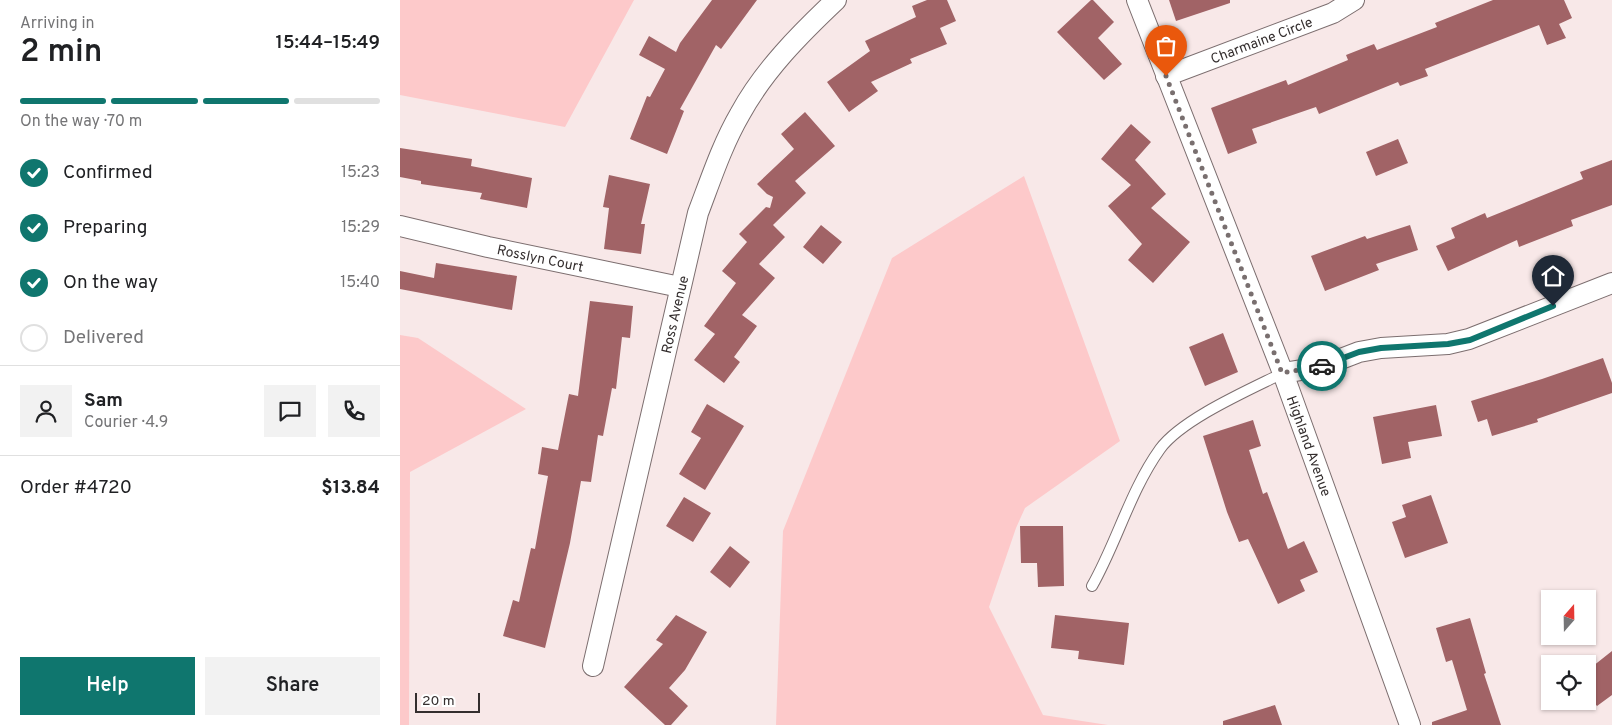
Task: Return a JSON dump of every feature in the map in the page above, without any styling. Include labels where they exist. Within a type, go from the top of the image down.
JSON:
[{"type":"street","name":"Ross Avenue","points":[[592,666],[698,213],[717,160],[740,113],[761,80],[799,34],[836,0]]},
{"type":"street","name":"Highland Avenue","points":[[1137,0],[1282,373],[1410,725]]},
{"type":"street","name":"Charmaine Circle","points":[[1166,76],[1333,13],[1354,0]]},
{"type":"street","name":"Rosslyn Court","points":[[400,226],[488,247],[680,287]]},
{"type":"street","points":[[1282,373],[1320,367],[1359,352],[1448,344],[1470,340],[1612,283]]},
{"type":"lane","points":[[1092,586],[1106,561],[1139,484],[1161,448],[1179,430],[1214,408],[1282,373]]},
{"type":"shaded area","points":[[400,0],[634,0],[565,127],[400,95]]},
{"type":"shaded area","points":[[1024,176],[1120,441],[1025,508],[1016,528],[989,607],[1043,715],[1108,725],[776,725],[783,531],[892,258]]},
{"type":"shaded area","points":[[400,335],[418,338],[526,409],[410,472],[409,725],[400,725]]},
{"type":"building","points":[[712,0],[757,0],[721,49],[716,45],[680,109],[684,111],[667,154],[630,139],[647,96],[650,97],[665,69],[639,55],[649,36],[676,52],[680,43]]},
{"type":"building","points":[[927,0],[947,0],[956,21],[940,28],[947,44],[910,59],[912,63],[871,82],[878,91],[849,112],[827,82],[870,51],[865,41],[916,17],[912,6]]},
{"type":"building","points":[[1091,0],[1114,22],[1098,38],[1122,64],[1104,80],[1057,32]]},
{"type":"building","points":[[1169,0],[1230,0],[1230,3],[1176,21]]},
{"type":"building","points":[[1493,0],[1564,0],[1572,18],[1559,24],[1566,38],[1547,45],[1539,25],[1425,69],[1428,76],[1400,86],[1398,82],[1319,114],[1316,107],[1252,129],[1257,143],[1228,154],[1211,108],[1286,80],[1288,85],[1348,60],[1346,55],[1374,44],[1377,50],[1437,27],[1435,23]]},
{"type":"building","points":[[805,112],[835,146],[795,181],[806,193],[773,225],[785,237],[759,264],[775,278],[742,315],[757,326],[734,357],[740,362],[724,383],[694,360],[715,334],[704,326],[736,283],[722,271],[747,242],[739,234],[766,207],[770,208],[773,197],[757,184],[794,149],[781,134]]},
{"type":"building","points":[[1131,124],[1151,142],[1135,160],[1166,194],[1151,208],[1190,242],[1153,283],[1128,260],[1142,244],[1108,206],[1131,185],[1101,159]]},
{"type":"building","points":[[1398,139],[1408,163],[1376,176],[1366,152]]},
{"type":"building","points":[[400,148],[472,159],[471,166],[532,178],[527,208],[480,199],[482,193],[421,184],[421,181],[400,177]]},
{"type":"building","points":[[1612,160],[1612,205],[1571,220],[1573,226],[1519,247],[1517,240],[1448,271],[1436,246],[1455,238],[1451,228],[1485,213],[1487,218],[1583,179],[1580,172]]},
{"type":"building","points":[[609,175],[650,184],[641,224],[645,224],[641,254],[604,249],[609,208],[603,207]]},
{"type":"building","points":[[821,225],[842,242],[823,264],[803,247]]},
{"type":"building","points":[[1410,225],[1418,250],[1376,264],[1379,270],[1325,291],[1311,256],[1365,236],[1367,239]]},
{"type":"building","points":[[436,263],[517,276],[512,310],[400,289],[400,271],[434,278]]},
{"type":"building","points":[[590,301],[633,306],[630,338],[622,337],[616,389],[612,388],[603,436],[598,435],[591,482],[581,481],[570,543],[545,648],[503,636],[513,600],[519,602],[531,548],[535,549],[548,476],[538,474],[542,447],[558,450],[569,394],[578,396]]},
{"type":"building","points":[[1223,333],[1238,372],[1205,386],[1189,347]]},
{"type":"building","points":[[1603,358],[1612,383],[1612,393],[1537,419],[1538,422],[1492,436],[1487,419],[1478,422],[1471,401]]},
{"type":"building","points":[[707,404],[744,426],[705,490],[679,474],[701,438],[691,432]]},
{"type":"building","points":[[1436,405],[1442,436],[1408,442],[1411,458],[1382,464],[1373,417]]},
{"type":"building","points":[[1253,420],[1261,446],[1249,450],[1263,494],[1267,492],[1288,549],[1304,541],[1318,572],[1300,580],[1305,591],[1278,604],[1248,539],[1239,542],[1227,512],[1203,436]]},
{"type":"building","points":[[1431,495],[1448,543],[1405,558],[1392,522],[1406,517],[1402,505]]},
{"type":"building","points":[[684,497],[711,513],[693,542],[666,526]]},
{"type":"building","points":[[1020,526],[1063,526],[1064,586],[1038,587],[1037,563],[1021,563]]},
{"type":"building","points":[[730,546],[750,562],[730,588],[710,572]]},
{"type":"building","points":[[676,615],[707,632],[685,670],[669,688],[688,706],[671,725],[665,725],[624,687],[663,644],[656,640]]},
{"type":"building","points":[[1055,615],[1129,623],[1124,665],[1078,659],[1079,651],[1051,648]]},
{"type":"building","points":[[1470,618],[1486,673],[1484,674],[1501,725],[1432,725],[1432,722],[1467,710],[1452,660],[1446,662],[1436,628]]},
{"type":"building","points":[[1612,651],[1612,695],[1597,706],[1596,705],[1596,664]]},
{"type":"building","points":[[1275,705],[1282,725],[1223,725],[1223,721]]},
{"type":"way so far","points":[[1166,76],[1282,373],[1322,366]]},
{"type":"route","points":[[1322,366],[1359,352],[1381,348],[1448,344],[1470,340],[1553,306]]}]
